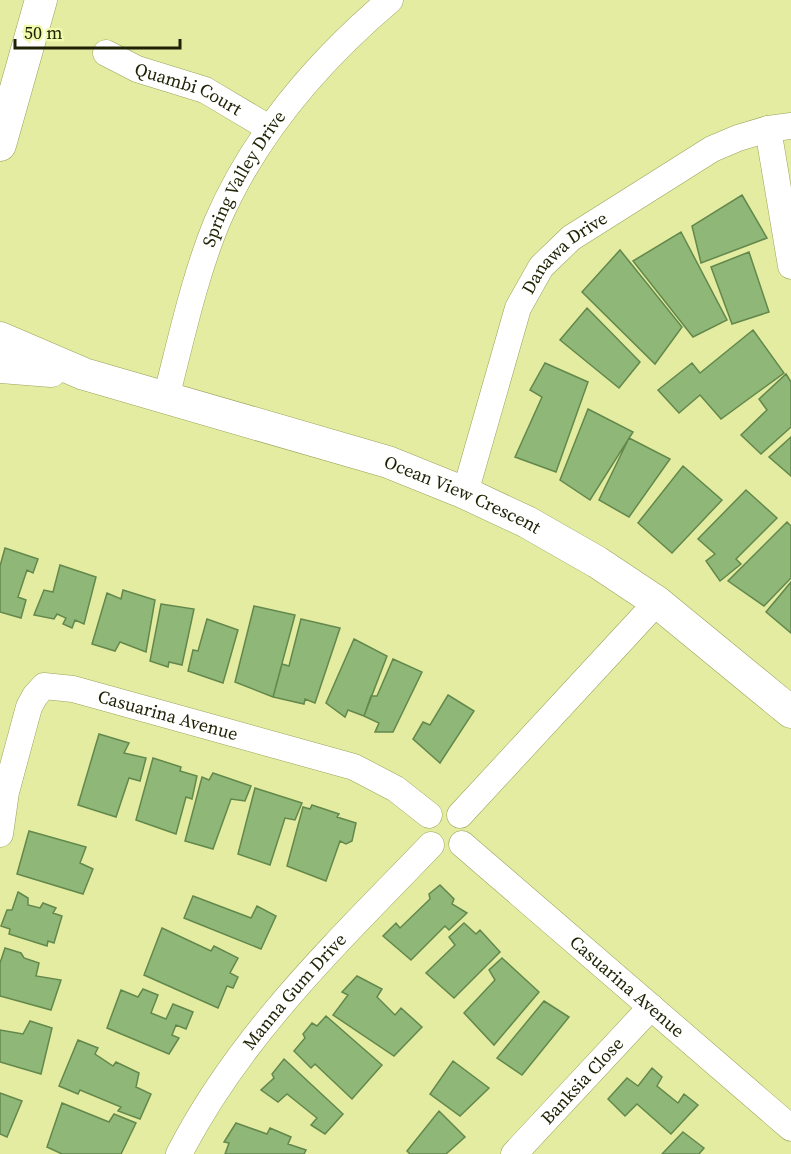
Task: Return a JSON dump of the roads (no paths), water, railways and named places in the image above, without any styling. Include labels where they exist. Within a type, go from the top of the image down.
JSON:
[{"type":"street","points":[[0,145],[42,0]]},
{"type":"street","name":"Spring Valley Drive","points":[[166,398],[196,286],[217,224],[237,182],[269,128],[303,85],[333,53],[390,0]]},
{"type":"street","name":"Quambi Court","points":[[106,53],[143,71],[205,90],[269,128]]},
{"type":"street","points":[[780,128],[791,266]]},
{"type":"street","name":"Danawa Drive","points":[[465,493],[518,308],[541,267],[571,238],[712,149],[738,138],[780,128]]},
{"type":"street","name":"Ocean View Crescent","points":[[0,339],[84,374],[388,462],[465,493],[527,522],[597,562],[657,602],[791,712]]},
{"type":"street","name":"Ocean View Crescent","points":[[0,367],[84,374]]},
{"type":"street","points":[[460,815],[657,602]]},
{"type":"street","name":"Casuarina Avenue","points":[[0,834],[6,792],[30,707],[35,696],[45,686],[73,689],[354,767],[396,789],[429,815]]},
{"type":"street","points":[[444,809],[452,810],[460,815],[467,828],[462,844],[447,850],[431,845],[425,837],[423,828],[429,815],[436,810],[444,809]]},
{"type":"street","name":"Casuarina Avenue","points":[[462,844],[791,1128]]},
{"type":"street","name":"Manna Gum Drive","points":[[179,1154],[216,1089],[264,1024],[294,989],[431,845]]},
{"type":"street","name":"Banksia Close","points":[[513,1154],[651,1007]]}]
